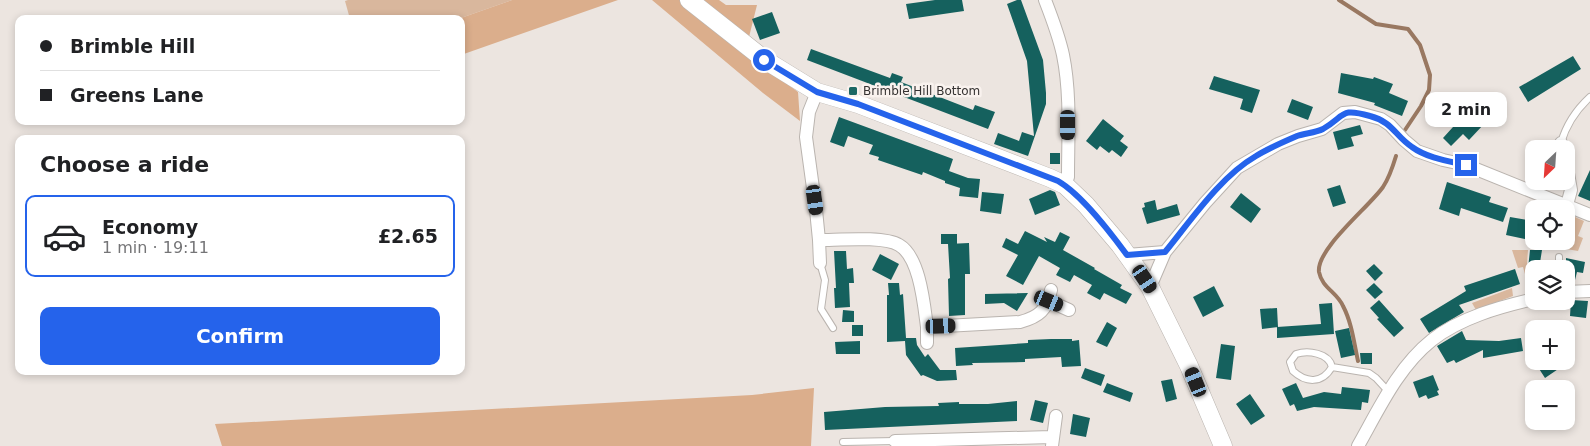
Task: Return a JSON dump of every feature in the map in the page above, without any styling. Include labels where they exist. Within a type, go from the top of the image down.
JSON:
[{"type":"main road","points":[[689,0],[758,55],[817,92],[858,104],[1065,185],[1086,205],[1127,255],[1150,287],[1189,366],[1223,446]]},
{"type":"street","points":[[1045,0],[1056,29],[1064,64],[1068,125],[1068,177],[1065,185]]},
{"type":"street","points":[[817,92],[809,112],[806,138],[816,210],[820,263]]},
{"type":"street","points":[[1150,287],[1165,252],[1237,168],[1278,144],[1322,129],[1343,114],[1354,112],[1381,119],[1417,150],[1475,169],[1555,200]]},
{"type":"street","points":[[1575,208],[1590,215]]},
{"type":"street","points":[[819,240],[882,241],[898,244],[906,250],[912,258],[923,293],[927,343]]},
{"type":"street","points":[[1127,255],[1165,252]]},
{"type":"street","points":[[1575,292],[1590,291]]},
{"type":"street","points":[[927,327],[1028,320],[1045,308],[1050,296],[1069,310]]},
{"type":"street","points":[[1358,446],[1388,391],[1411,360],[1433,339],[1462,322],[1525,301]]},
{"type":"street","points":[[895,441],[948,443],[1052,441],[1056,416]]},
{"type":"lane","points":[[1563,140],[1571,119],[1590,97]]},
{"type":"lane","points":[[820,263],[825,280],[821,309],[833,328]]},
{"type":"lane","points":[[1314,352],[1332,363],[1332,367],[1325,376],[1312,381],[1295,374],[1290,362],[1296,354],[1314,352]]},
{"type":"lane","points":[[1332,367],[1369,373],[1388,391]]},
{"type":"lane","points":[[843,442],[895,441]]},
{"type":"shaded area","points":[[512,0],[465,17],[465,15],[349,15],[345,1]]},
{"type":"shaded area","points":[[512,0],[618,0],[465,54],[465,17]]},
{"type":"shaded area","points":[[652,0],[719,0],[726,5],[757,5],[745,53],[798,92],[800,121],[763,93]]},
{"type":"shaded area","points":[[1575,217],[1584,221],[1578,236],[1583,238],[1578,251],[1572,250],[1575,250]]},
{"type":"shaded area","points":[[1512,250],[1528,250],[1527,260],[1525,260],[1525,274],[1523,267],[1518,268]]},
{"type":"shaded area","points":[[1512,288],[1513,296],[1476,310],[1472,303]]},
{"type":"shaded area","points":[[814,388],[811,446],[222,446],[215,424],[752,395]]},
{"type":"building","points":[[935,0],[962,0],[964,11],[909,19],[906,4]]},
{"type":"building","points":[[1021,0],[1043,60],[1046,93],[1046,104],[1028,156],[994,144],[998,133],[1019,141],[1022,132],[1034,136],[1027,61],[1007,4]]},
{"type":"building","points":[[772,12],[780,33],[760,40],[752,19]]},
{"type":"building","points":[[811,49],[890,78],[892,73],[903,77],[901,82],[973,110],[975,105],[995,112],[988,129],[807,60]]},
{"type":"building","points":[[1573,56],[1581,69],[1528,102],[1519,87]]},
{"type":"building","points":[[1341,73],[1373,79],[1374,77],[1393,84],[1389,93],[1408,101],[1402,116],[1374,105],[1375,103],[1338,93]]},
{"type":"building","points":[[1214,76],[1260,90],[1252,113],[1240,109],[1243,99],[1209,89]]},
{"type":"building","points":[[1292,99],[1313,107],[1308,120],[1287,112]]},
{"type":"building","points":[[1474,115],[1484,124],[1469,140],[1463,134],[1451,146],[1443,138],[1463,116],[1468,121]]},
{"type":"building","points":[[839,117],[953,159],[949,171],[968,178],[980,179],[978,198],[959,196],[960,188],[945,183],[945,181],[923,172],[922,175],[878,160],[879,157],[869,154],[873,145],[848,136],[844,147],[830,142]]},
{"type":"building","points":[[1103,119],[1124,136],[1120,141],[1128,147],[1121,157],[1112,150],[1109,153],[1100,146],[1097,150],[1086,141]]},
{"type":"building","points":[[1360,125],[1363,134],[1351,137],[1354,146],[1338,150],[1333,132]]},
{"type":"building","points":[[1050,153],[1060,153],[1060,164],[1050,164]]},
{"type":"building","points":[[1590,170],[1590,201],[1578,196]]},
{"type":"building","points":[[1447,182],[1491,197],[1489,202],[1508,208],[1503,222],[1461,208],[1459,216],[1439,209]]},
{"type":"building","points":[[1340,185],[1346,203],[1333,207],[1327,189]]},
{"type":"building","points":[[1050,190],[1055,192],[1060,205],[1035,215],[1029,199]]},
{"type":"building","points":[[982,192],[1004,194],[1001,214],[980,211]]},
{"type":"building","points":[[1241,193],[1261,209],[1251,223],[1230,207]]},
{"type":"building","points":[[1155,200],[1157,210],[1177,204],[1180,215],[1147,224],[1142,208],[1145,207],[1144,203]]},
{"type":"building","points":[[1510,217],[1525,220],[1525,239],[1506,235]]},
{"type":"building","points":[[1025,231],[1047,242],[1044,237],[1055,242],[1060,232],[1070,237],[1063,250],[1122,285],[1120,288],[1132,294],[1126,304],[1104,293],[1100,300],[1087,293],[1092,285],[1074,275],[1070,282],[1056,275],[1060,268],[1039,256],[1023,285],[1006,276],[1018,255],[1002,247],[1006,238],[1018,244]]},
{"type":"building","points":[[941,234],[957,234],[957,244],[941,244]]},
{"type":"building","points":[[969,243],[970,274],[965,274],[965,315],[949,316],[948,279],[950,278],[948,244]]},
{"type":"building","points":[[1530,250],[1542,250],[1540,260],[1529,260]]},
{"type":"building","points":[[834,251],[846,251],[847,269],[853,268],[854,283],[849,283],[850,307],[835,308]]},
{"type":"building","points":[[880,254],[899,264],[891,280],[872,270]]},
{"type":"building","points":[[1566,258],[1585,262],[1583,273],[1577,272],[1575,280],[1575,260],[1566,260]]},
{"type":"building","points":[[1374,264],[1383,273],[1375,281],[1366,271]]},
{"type":"building","points":[[1515,269],[1520,284],[1459,305],[1464,312],[1429,333],[1420,319],[1466,291],[1464,286]]},
{"type":"building","points":[[888,283],[899,283],[900,295],[903,294],[906,338],[916,338],[917,345],[925,357],[928,354],[940,370],[956,370],[957,380],[937,381],[923,375],[921,376],[906,355],[905,341],[887,342]]},
{"type":"building","points":[[1374,283],[1383,292],[1375,299],[1366,290]]},
{"type":"building","points":[[1214,286],[1224,306],[1203,317],[1193,297]]},
{"type":"building","points":[[1028,293],[1017,311],[1004,303],[985,304],[985,294]]},
{"type":"building","points":[[1379,300],[1404,328],[1394,337],[1377,319],[1379,318],[1370,308]]},
{"type":"building","points":[[1575,300],[1588,301],[1586,318],[1570,316],[1570,310],[1575,310]]},
{"type":"building","points":[[1332,303],[1334,334],[1277,338],[1277,327],[1321,324],[1319,304]]},
{"type":"building","points":[[1277,308],[1278,327],[1262,329],[1260,309]]},
{"type":"building","points":[[843,310],[854,311],[854,322],[842,322]]},
{"type":"building","points":[[1107,322],[1117,328],[1107,347],[1096,342]]},
{"type":"building","points":[[852,325],[863,325],[863,336],[852,336]]},
{"type":"building","points":[[1349,328],[1355,355],[1341,358],[1335,331]]},
{"type":"building","points":[[1462,331],[1466,340],[1499,341],[1521,338],[1523,351],[1483,358],[1483,350],[1456,363],[1454,360],[1447,363],[1437,346]]},
{"type":"building","points":[[1028,340],[1079,340],[1081,366],[1062,367],[1061,357],[1025,359],[1025,362],[972,363],[973,365],[956,366],[955,348],[1028,343]]},
{"type":"building","points":[[860,341],[860,354],[836,354],[835,342]]},
{"type":"building","points":[[1221,344],[1235,346],[1231,380],[1216,378]]},
{"type":"building","points":[[1360,353],[1372,353],[1372,364],[1361,364]]},
{"type":"building","points":[[1085,368],[1105,375],[1101,386],[1081,378]]},
{"type":"building","points":[[1540,370],[1557,370],[1545,378]]},
{"type":"building","points":[[1433,375],[1439,395],[1428,399],[1426,395],[1419,398],[1413,382]]},
{"type":"building","points":[[1172,379],[1177,399],[1166,402],[1161,381]]},
{"type":"building","points":[[1107,383],[1133,393],[1130,402],[1103,392]]},
{"type":"building","points":[[1296,383],[1303,398],[1324,392],[1341,394],[1342,387],[1370,390],[1368,403],[1362,402],[1361,410],[1314,407],[1297,411],[1294,404],[1290,406],[1282,389]]},
{"type":"building","points":[[1250,394],[1265,416],[1251,425],[1236,404]]},
{"type":"building","points":[[1035,400],[1048,403],[1043,423],[1030,420]]},
{"type":"building","points":[[1017,401],[1017,421],[825,430],[824,412],[885,407],[939,406],[938,403],[988,404]]},
{"type":"building","points":[[1073,414],[1090,418],[1086,437],[1070,434]]},
{"type":"waterway","points":[[1339,0],[1376,24],[1408,29],[1420,45],[1430,75],[1429,90],[1405,130]]},
{"type":"waterway","points":[[1358,361],[1349,319],[1340,301],[1323,282],[1319,272],[1320,263],[1334,240],[1383,187],[1396,156]]},
{"type":"place","name":"Brimble Hill Bottom","points":[[853,91]]},
{"type":"route","points":[[764,60],[817,92],[858,104],[1058,181],[1070,189],[1086,205],[1127,255],[1165,252],[1237,168],[1278,144],[1322,129],[1343,114],[1354,112],[1381,119],[1390,125],[1410,146],[1417,150],[1443,160],[1466,165]]}]
